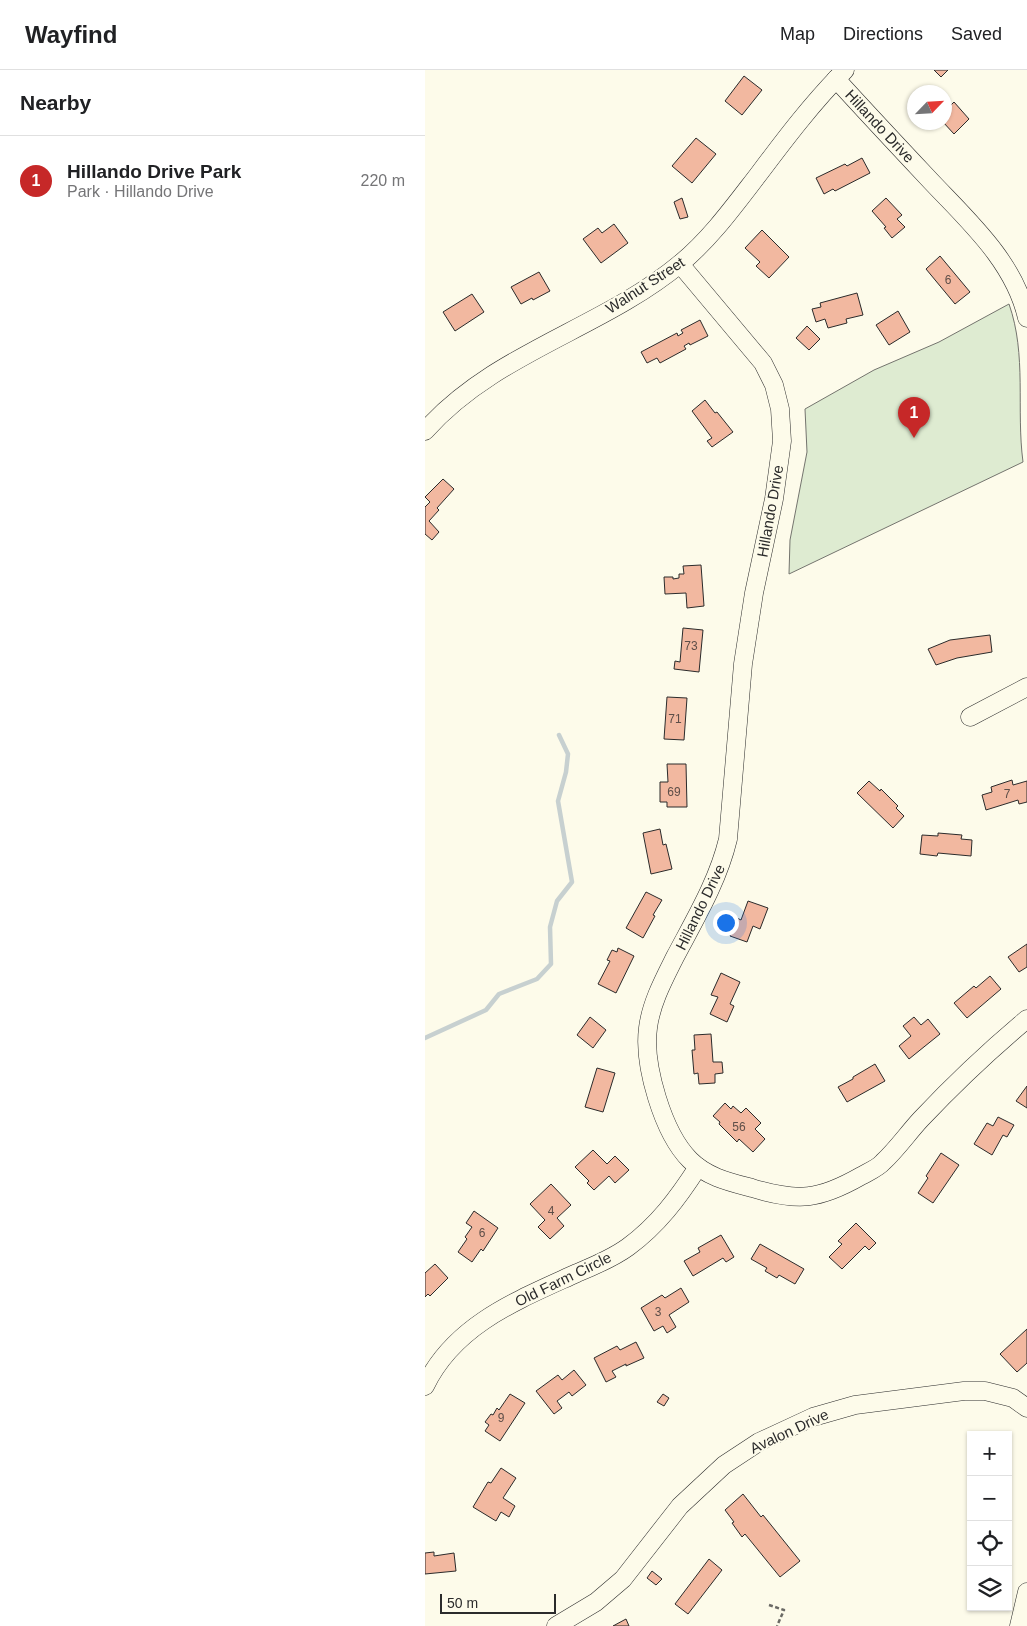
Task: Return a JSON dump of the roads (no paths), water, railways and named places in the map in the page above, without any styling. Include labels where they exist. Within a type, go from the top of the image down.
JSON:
[{"type":"street","name":"Walnut Street","points":[[425,431],[452,404],[500,369],[618,305],[680,264],[697,249],[731,210],[793,129],[840,75]]},
{"type":"street","name":"Hillando Drive","points":[[840,75],[999,258],[1013,280],[1027,318]]},
{"type":"street","name":"Hillando Drive","points":[[680,264],[763,363],[774,385],[780,409],[782,441],[743,664],[728,839],[724,859],[655,1000],[648,1026],[646,1043],[649,1070],[665,1120],[684,1154],[698,1167],[711,1175],[770,1194],[785,1196],[822,1195],[842,1187],[882,1164],[921,1119],[1027,1019]]},
{"type":"street","points":[[970,718],[1027,687]]},
{"type":"street","name":"Old Farm Circle","points":[[425,1386],[438,1363],[451,1347],[479,1323],[507,1306],[627,1248],[667,1212],[698,1167]]},
{"type":"street","name":"Avalon Drive","points":[[556,1626],[596,1602],[623,1579],[680,1506],[724,1465],[759,1442],[813,1417],[855,1405],[964,1391],[985,1391],[1013,1398],[1027,1408]]},
{"type":"street","points":[[1019,1626],[1027,1592]]},
{"type":"waterway","points":[[425,1038],[486,1010],[499,994],[537,979],[551,964],[550,927],[557,901],[572,882],[558,801],[566,772],[568,754],[559,735]]},
{"type":"place","name":"Hillando Drive Park","points":[[914,438]]}]
